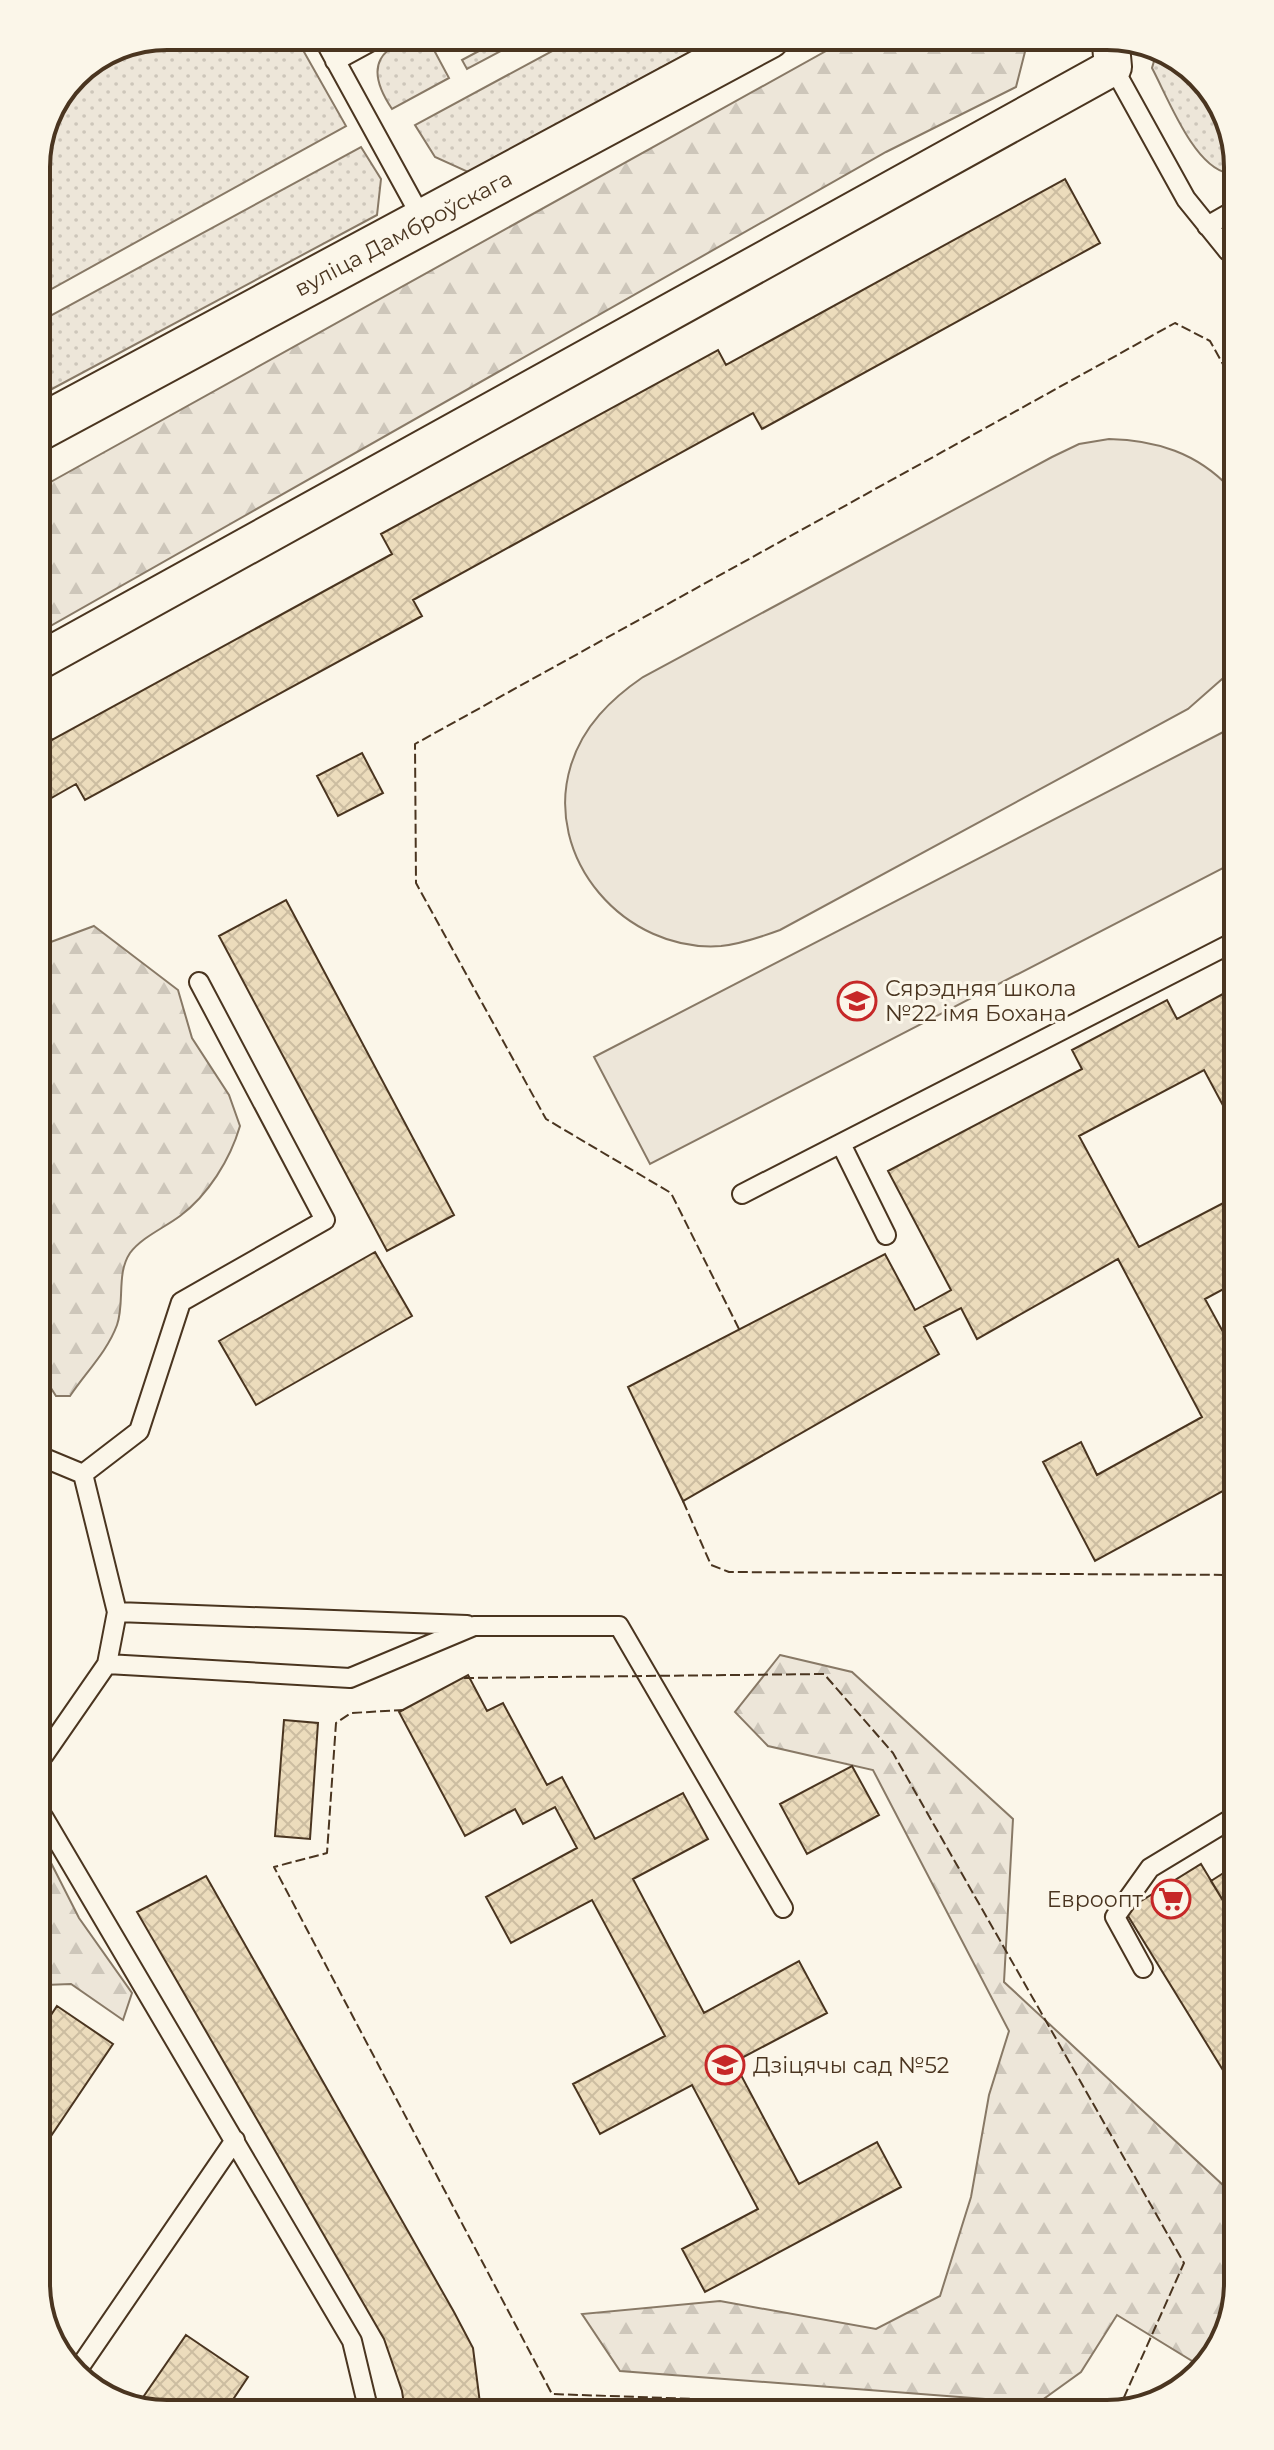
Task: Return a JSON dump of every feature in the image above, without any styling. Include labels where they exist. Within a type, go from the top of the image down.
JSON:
[{"type":"main road","name":"вуліца Дамброўскага","points":[[50,422],[742,50]]},
{"type":"street","points":[[50,655],[1115,52]]},
{"type":"lane","points":[[329,50],[424,222]]},
{"type":"lane","points":[[335,61],[355,50]]},
{"type":"lane","points":[[1115,52],[1186,199],[1224,246]]},
{"type":"lane","points":[[1207,226],[1224,216]]},
{"type":"lane","points":[[742,1194],[1224,947]]},
{"type":"lane","points":[[83,1474],[139,1431],[181,1302],[325,1220],[199,982]]},
{"type":"lane","points":[[841,1144],[886,1235]]},
{"type":"lane","points":[[50,1460],[83,1474]]},
{"type":"lane","points":[[50,1746],[107,1664],[117,1612],[83,1474]]},
{"type":"lane","points":[[117,1612],[474,1626],[619,1626],[783,1908]]},
{"type":"lane","points":[[107,1664],[350,1678],[474,1626]]},
{"type":"lane","points":[[1143,1968],[1115,1917],[1150,1868],[1224,1823]]},
{"type":"lane","points":[[50,1828],[352,2341],[371,2400]]},
{"type":"lane","points":[[82,2364],[235,2140]]},
{"type":"green space","points":[[303,50],[346,126],[50,290],[52,144],[70,102],[84,84],[102,70],[144,52]]},
{"type":"green space","points":[[434,50],[449,78],[392,109],[378,80],[381,59],[387,51]]},
{"type":"green space","points":[[481,50],[503,50],[467,69],[462,60]]},
{"type":"green space","points":[[554,50],[694,50],[468,172],[435,157],[415,125]]},
{"type":"green space","points":[[828,50],[1025,50],[1016,87],[886,152],[50,626],[50,482]]},
{"type":"green space","points":[[1154,60],[1159,62],[1190,84],[1200,96],[1215,122],[1222,144],[1224,171],[1204,158],[1193,145],[1152,68]]},
{"type":"green space","points":[[361,147],[381,179],[377,215],[50,390],[50,316]]},
{"type":"green space","points":[[1109,439],[1159,446],[1190,457],[1224,482],[1224,677],[1188,709],[766,935],[721,946],[686,944],[653,934],[624,916],[599,893],[580,865],[569,834],[565,800],[576,751],[591,726],[620,695],[643,677],[1079,444]]},
{"type":"green space","points":[[1224,732],[1224,868],[650,1164],[594,1057]]},
{"type":"green space","points":[[94,926],[178,990],[192,1038],[229,1095],[240,1126],[224,1164],[200,1198],[130,1253],[123,1270],[119,1316],[113,1335],[70,1396],[56,1396],[50,1387],[50,942]]},
{"type":"green space","points":[[780,1655],[852,1672],[1013,1819],[1004,1982],[1224,2186],[1223,2298],[1212,2335],[1193,2362],[1117,2315],[1081,2372],[1042,2400],[999,2400],[620,2371],[582,2314],[720,2301],[876,2329],[940,2296],[971,2197],[989,2095],[1009,2031],[873,1770],[768,1746],[735,1712]]},
{"type":"green space","points":[[50,1861],[79,1918],[132,1993],[123,2020],[71,1984],[50,1985]]},
{"type":"building","points":[[1065,179],[1100,243],[762,429],[753,413],[413,600],[422,616],[85,800],[76,784],[50,799],[50,737],[52,740],[392,554],[381,534],[718,350],[726,365]]},
{"type":"building","points":[[362,753],[383,793],[338,816],[317,776]]},
{"type":"building","points":[[286,900],[454,1215],[387,1251],[219,936]]},
{"type":"building","points":[[1224,993],[1224,1107],[1204,1070],[1079,1136],[1139,1247],[1224,1203],[1224,1289],[1205,1299],[1224,1334],[1224,1490],[1095,1561],[1043,1462],[1081,1442],[1097,1475],[1202,1417],[1118,1259],[977,1339],[961,1308],[924,1327],[939,1354],[683,1501],[628,1387],[885,1254],[915,1310],[951,1290],[888,1171],[1082,1069],[1072,1050],[1167,1000],[1177,1019]]},
{"type":"building","points":[[375,1252],[412,1316],[256,1405],[219,1341]]},
{"type":"building","points":[[468,1675],[487,1711],[503,1703],[547,1785],[562,1777],[595,1839],[683,1793],[708,1839],[633,1879],[704,2013],[799,1961],[827,2013],[734,2062],[799,2184],[877,2142],[901,2187],[705,2292],[682,2249],[758,2209],[692,2085],[600,2134],[573,2084],[665,2036],[592,1900],[511,1943],[486,1897],[577,1848],[555,1807],[523,1824],[515,1809],[465,1836],[399,1712]]},
{"type":"building","points":[[284,1720],[318,1723],[310,1839],[275,1836]]},
{"type":"building","points":[[852,1766],[879,1815],[807,1854],[780,1804]]},
{"type":"building","points":[[1201,1864],[1224,1902],[1224,2072],[1125,1911]]},
{"type":"building","points":[[1224,1873],[1224,1902],[1211,1881]]},
{"type":"building","points":[[206,1876],[473,2348],[480,2400],[403,2400],[384,2339],[137,1912]]},
{"type":"building","points":[[57,2006],[113,2044],[50,2138],[50,2016]]},
{"type":"building","points":[[186,2335],[248,2377],[233,2400],[143,2398]]},
{"type":"fence","points":[[739,1329],[671,1193],[546,1119],[416,883],[415,744],[1175,323],[1210,341],[1224,366]]},
{"type":"fence","points":[[683,1501],[711,1565],[729,1572],[1224,1575]]},
{"type":"fence","points":[[464,1678],[824,1674],[893,1753],[1184,2263],[1123,2399]]},
{"type":"fence","points":[[404,1710],[351,1713],[336,1723],[327,1853],[274,1867],[552,2394],[724,2400]]},
{"type":"place","name":"Сярэдняя школа №22 імя Бохана","points":[[857,1001]]},
{"type":"place","name":"Евроопт","points":[[1171,1899]]},
{"type":"place","name":"Дзіцячы сад №52","points":[[725,2065]]}]
